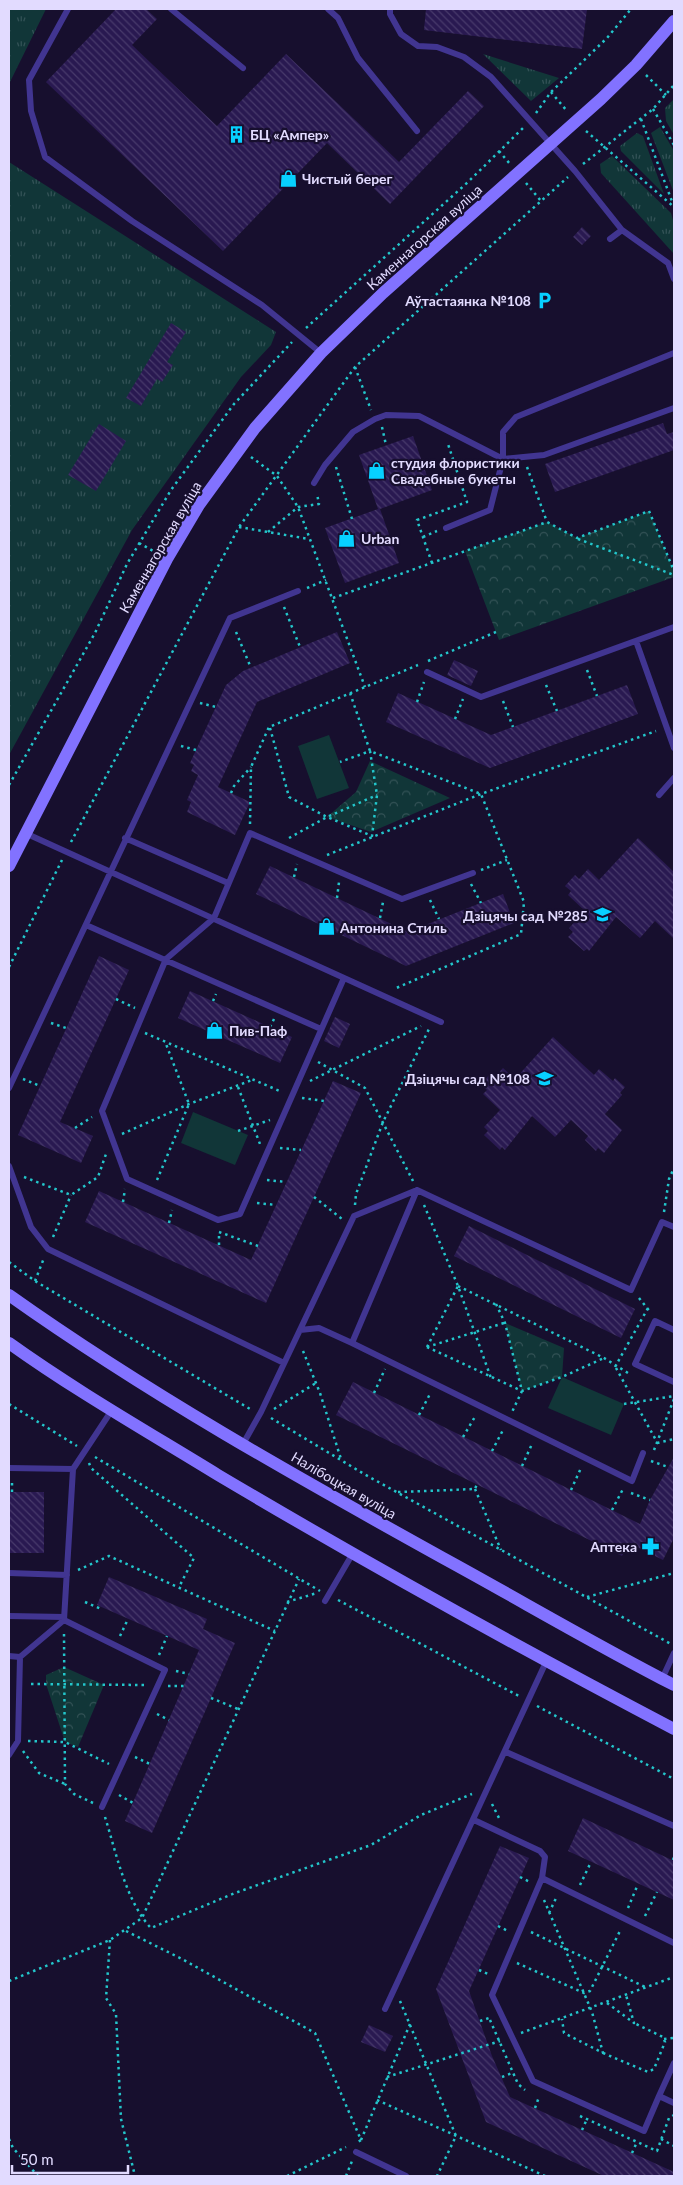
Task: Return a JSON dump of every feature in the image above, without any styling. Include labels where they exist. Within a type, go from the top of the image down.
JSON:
[{"type":"main road","name":"Каменнагорская вуліца","points":[[9,866],[167,559],[199,505],[255,428],[321,353],[383,292],[575,122],[636,65],[674,21]]},
{"type":"main road","name":"Налібоцкая вуліца","points":[[9,1295],[112,1364],[349,1506],[674,1685]]},
{"type":"main road","points":[[9,1343],[112,1410],[353,1553],[546,1662],[674,1729]]},
{"type":"lane","points":[[68,9],[29,80],[32,111],[44,157],[132,221],[262,305],[321,353]]},
{"type":"lane","points":[[171,9],[243,68]]},
{"type":"lane","points":[[328,9],[338,18],[358,58],[417,132]]},
{"type":"lane","points":[[390,9],[390,14],[401,34],[418,46],[437,47],[464,57],[491,77],[575,171],[622,230],[671,265],[674,279]]},
{"type":"lane","points":[[610,239],[622,230]]},
{"type":"lane","points":[[446,528],[490,510],[503,459],[503,432],[516,417],[674,353]]},
{"type":"lane","points":[[314,483],[353,432],[377,418],[405,414],[419,416],[503,459],[544,455],[674,408]]},
{"type":"lane","points":[[9,1088],[230,618],[298,591]]},
{"type":"lane","points":[[427,672],[481,697],[674,627]]},
{"type":"lane","points":[[636,641],[674,748]]},
{"type":"lane","points":[[659,795],[674,778]]},
{"type":"lane","points":[[25,833],[437,1021]]},
{"type":"lane","points":[[344,978],[240,1214],[218,1220],[127,1179],[102,1111],[166,959],[214,918],[250,833],[402,899],[470,874]]},
{"type":"lane","points":[[125,838],[228,883]]},
{"type":"lane","points":[[86,925],[321,1029]]},
{"type":"lane","points":[[10,1169],[31,1227],[48,1248],[284,1363]]},
{"type":"lane","points":[[352,1343],[417,1190]]},
{"type":"lane","points":[[244,1444],[354,1216],[417,1190],[631,1290],[662,1222],[674,1227]]},
{"type":"lane","points":[[674,1330],[655,1321],[634,1364],[674,1382]]},
{"type":"lane","points":[[300,1330],[319,1328],[352,1343],[632,1481],[643,1453]]},
{"type":"lane","points":[[9,1755],[18,1741],[20,1657],[64,1618],[73,1469],[112,1410]]},
{"type":"lane","points":[[9,1468],[73,1469]]},
{"type":"lane","points":[[327,1598],[353,1553]]},
{"type":"lane","points":[[9,1573],[67,1575]]},
{"type":"lane","points":[[9,1616],[64,1618],[165,1670],[102,1807]]},
{"type":"lane","points":[[662,1679],[674,1653]]},
{"type":"lane","points":[[9,1656],[20,1657]]},
{"type":"lane","points":[[385,2009],[506,1752],[546,1662]]},
{"type":"lane","points":[[506,1752],[674,1826]]},
{"type":"lane","points":[[474,1820],[540,1851],[545,1857],[542,1878],[492,1995],[532,2081],[644,2131],[674,2063]]},
{"type":"lane","points":[[542,1878],[674,1944]]},
{"type":"lane","points":[[659,2096],[674,2103]]},
{"type":"lane","points":[[356,2152],[406,2176]]},
{"type":"path","points":[[9,785],[95,633],[139,542],[171,490],[234,404],[299,336],[468,182],[531,120],[551,92],[607,38],[631,9]]},
{"type":"path","points":[[636,65],[666,95]]},
{"type":"path","points":[[9,967],[66,851],[239,527],[355,367],[575,171],[653,109],[674,85]]},
{"type":"path","points":[[551,92],[575,122],[674,206]]},
{"type":"path","points":[[653,109],[674,144]]},
{"type":"path","points":[[641,119],[674,206]]},
{"type":"path","points":[[355,367],[377,418],[386,445]]},
{"type":"path","points":[[432,563],[417,520],[467,502],[443,428]]},
{"type":"path","points":[[239,449],[277,476],[298,507],[365,687]]},
{"type":"path","points":[[333,456],[352,518]]},
{"type":"path","points":[[524,457],[547,522],[576,538],[674,575]]},
{"type":"path","points":[[268,532],[298,507],[319,504],[314,483]]},
{"type":"path","points":[[576,538],[649,511],[674,571]]},
{"type":"path","points":[[333,598],[547,522]]},
{"type":"path","points":[[239,527],[310,539]]},
{"type":"path","points":[[422,536],[446,528]]},
{"type":"path","points":[[139,542],[167,559]]},
{"type":"path","points":[[298,591],[326,580]]},
{"type":"path","points":[[281,598],[300,647]]},
{"type":"path","points":[[230,618],[251,668]]},
{"type":"path","points":[[231,793],[234,786],[251,767],[269,727],[496,632]]},
{"type":"path","points":[[583,660],[597,696]]},
{"type":"path","points":[[417,702],[427,672]]},
{"type":"path","points":[[542,675],[557,711]]},
{"type":"path","points":[[455,719],[467,690]]},
{"type":"path","points":[[499,691],[513,727]]},
{"type":"path","points":[[350,693],[370,751],[377,795],[372,836]]},
{"type":"path","points":[[191,700],[216,707]]},
{"type":"path","points":[[269,727],[288,796],[327,817],[372,836]]},
{"type":"path","points":[[315,860],[481,794],[666,727]]},
{"type":"path","points":[[171,744],[196,750]]},
{"type":"path","points":[[340,762],[370,751],[481,794],[524,902],[521,934],[381,994]]},
{"type":"path","points":[[250,833],[251,767]]},
{"type":"path","points":[[278,844],[327,817],[377,795]]},
{"type":"path","points":[[481,903],[470,874],[507,860]]},
{"type":"path","points":[[425,890],[439,919]]},
{"type":"path","points":[[380,918],[385,891]]},
{"type":"path","points":[[116,998],[144,1012]]},
{"type":"path","points":[[41,1019],[66,1028]]},
{"type":"path","points":[[296,1087],[437,1021]]},
{"type":"path","points":[[354,1216],[356,1194],[383,1122],[437,1021]]},
{"type":"path","points":[[137,1029],[291,1096],[324,1101]]},
{"type":"path","points":[[152,1190],[189,1104],[166,1043]]},
{"type":"path","points":[[308,1058],[335,1070],[365,1088],[417,1190],[458,1286],[491,1378]]},
{"type":"path","points":[[14,1076],[40,1086]]},
{"type":"path","points":[[10,1169],[71,1195],[98,1177],[112,1138],[189,1104],[238,1087],[252,1080]]},
{"type":"path","points":[[238,1087],[265,1157]]},
{"type":"path","points":[[74,1128],[102,1111]]},
{"type":"path","points":[[238,1131],[284,1115]]},
{"type":"path","points":[[269,1147],[301,1150]]},
{"type":"path","points":[[662,1222],[669,1179],[674,1168]]},
{"type":"path","points":[[256,1178],[286,1182]]},
{"type":"path","points":[[314,1197],[350,1225]]},
{"type":"path","points":[[245,1201],[276,1205]]},
{"type":"path","points":[[218,1220],[219,1245]]},
{"type":"path","points":[[219,1232],[258,1246]]},
{"type":"path","points":[[9,1262],[34,1281],[251,1410],[261,1412]]},
{"type":"path","points":[[458,1286],[604,1358],[615,1367],[632,1375]]},
{"type":"path","points":[[427,1347],[458,1286]]},
{"type":"path","points":[[496,1304],[505,1323],[522,1391]]},
{"type":"path","points":[[615,1367],[648,1308]]},
{"type":"path","points":[[427,1347],[473,1331],[505,1323]]},
{"type":"path","points":[[427,1347],[522,1391],[562,1377],[604,1358]]},
{"type":"path","points":[[298,1358],[302,1350],[316,1383],[341,1460]]},
{"type":"path","points":[[615,1367],[657,1443]]},
{"type":"path","points":[[374,1393],[385,1369]]},
{"type":"path","points":[[273,1410],[316,1383]]},
{"type":"path","points":[[666,1391],[674,1397]]},
{"type":"path","points":[[419,1415],[431,1392]]},
{"type":"path","points":[[624,1404],[674,1397]]},
{"type":"path","points":[[657,1443],[674,1397]]},
{"type":"path","points":[[277,1401],[268,1417],[396,1492],[674,1646]]},
{"type":"path","points":[[9,1404],[84,1451],[321,1592],[287,1602]]},
{"type":"path","points":[[463,1437],[476,1414]]},
{"type":"path","points":[[492,1451],[504,1429]]},
{"type":"path","points":[[657,1443],[674,1439]]},
{"type":"path","points":[[522,1466],[532,1443]]},
{"type":"path","points":[[84,1451],[91,1468],[194,1558],[179,1588]]},
{"type":"path","points":[[649,1461],[668,1467]]},
{"type":"path","points":[[571,1490],[581,1468]]},
{"type":"path","points":[[476,1484],[475,1489],[501,1551]]},
{"type":"path","points":[[396,1492],[475,1489]]},
{"type":"path","points":[[612,1510],[623,1489]]},
{"type":"path","points":[[634,1494],[650,1500]]},
{"type":"path","points":[[67,1575],[109,1556],[274,1631]]},
{"type":"path","points":[[587,1597],[674,1573]]},
{"type":"path","points":[[9,1981],[110,1940],[126,1931],[142,1918],[299,1579]]},
{"type":"path","points":[[327,1598],[528,1701],[674,1780]]},
{"type":"path","points":[[85,1602],[102,1608]]},
{"type":"path","points":[[64,1618],[65,1784]]},
{"type":"path","points":[[116,1646],[128,1618]]},
{"type":"path","points":[[155,1665],[167,1636]]},
{"type":"path","points":[[19,1684],[184,1686]]},
{"type":"path","points":[[211,1698],[238,1709]]},
{"type":"path","points":[[18,1741],[65,1742],[119,1770]]},
{"type":"path","points":[[18,1741],[38,1774],[65,1784],[74,1794],[102,1807],[123,1874],[142,1918],[151,1928],[235,1893],[364,1848],[421,1815],[473,1794],[487,1792]]},
{"type":"path","points":[[127,1753],[150,1764]]},
{"type":"path","points":[[109,1790],[133,1802]]},
{"type":"path","points":[[491,1801],[500,1821]]},
{"type":"path","points":[[580,1886],[590,1862]]},
{"type":"path","points":[[520,1877],[532,1883]]},
{"type":"path","points":[[572,1882],[588,1890]]},
{"type":"path","points":[[506,1963],[514,1961],[584,1993],[590,1991],[626,1920],[630,1910],[627,1909],[638,1884]]},
{"type":"path","points":[[645,1916],[657,1892]]},
{"type":"path","points":[[546,1893],[543,1898],[591,2008],[603,2053]]},
{"type":"path","points":[[549,1912],[558,1896],[552,1893]]},
{"type":"path","points":[[498,1926],[508,1933],[528,1931],[646,1988]]},
{"type":"path","points":[[126,1931],[182,1959],[315,2033],[361,2140]]},
{"type":"path","points":[[110,1940],[106,1998],[116,2014],[121,2120],[135,2176]]},
{"type":"path","points":[[479,1970],[488,1974]]},
{"type":"path","points":[[387,2077],[512,2036],[674,1977]]},
{"type":"path","points":[[626,1996],[634,2023]]},
{"type":"path","points":[[607,2002],[634,2023],[664,2039],[674,2038]]},
{"type":"path","points":[[480,2021],[489,2018]]},
{"type":"path","points":[[562,2018],[564,2034],[648,2072],[654,2068],[664,2039]]},
{"type":"path","points":[[346,2176],[410,2024]]},
{"type":"path","points":[[502,2077],[513,2073]]},
{"type":"path","points":[[534,2108],[539,2097]]},
{"type":"path","points":[[377,2100],[545,2176]]},
{"type":"path","points":[[674,2115],[669,2118],[661,2139],[674,2146]]},
{"type":"path","points":[[582,2130],[587,2119]]},
{"type":"path","points":[[437,2176],[456,2136]]},
{"type":"path","points":[[9,2139],[13,2148],[38,2176]]},
{"type":"path","points":[[287,2176],[361,2140]]},
{"type":"path","points":[[632,2154],[637,2142]]},
{"type":"green space","points":[[9,9],[46,9],[9,84]]},
{"type":"green space","points":[[483,54],[559,78],[531,101]]},
{"type":"green space","points":[[674,99],[674,135],[666,121],[665,108]]},
{"type":"green space","points":[[660,127],[674,151],[674,193],[651,133]]},
{"type":"green space","points":[[637,133],[643,136],[664,194],[621,151],[620,146]]},
{"type":"green space","points":[[612,156],[671,213],[674,224],[674,254],[601,173],[600,164]]},
{"type":"green space","points":[[9,162],[276,332],[271,345],[241,377],[132,530],[9,755]]},
{"type":"green space","points":[[649,511],[674,571],[674,577],[499,640],[465,551],[547,522],[577,538]]},
{"type":"green space","points":[[329,735],[349,788],[317,799],[298,746]]},
{"type":"green space","points":[[370,761],[450,798],[371,832],[327,817],[356,792]]},
{"type":"green space","points":[[193,1112],[248,1135],[235,1165],[181,1143]]},
{"type":"green space","points":[[505,1323],[564,1348],[562,1377],[522,1391]]},
{"type":"green space","points":[[562,1377],[624,1404],[611,1435],[548,1408]]},
{"type":"green space","points":[[64,1667],[104,1685],[78,1747],[65,1742],[46,1684],[46,1675]]},
{"type":"building","name":"БЦ «Ампер»","points":[[116,9],[146,9],[157,19],[132,45],[217,126],[286,54],[399,162],[468,91],[484,106],[390,204],[327,143],[223,251],[46,82]]},
{"type":"building","points":[[426,9],[587,9],[582,49],[424,30]]},
{"type":"building","points":[[582,227],[591,236],[582,245],[573,237]]},
{"type":"building","points":[[171,323],[186,332],[167,362],[173,365],[162,382],[157,379],[141,406],[126,398]]},
{"type":"building","points":[[663,423],[667,434],[674,432],[674,450],[555,492],[545,464]]},
{"type":"building","points":[[99,424],[126,441],[96,491],[68,475]]},
{"type":"building","points":[[413,436],[432,490],[380,509],[399,563],[345,583],[325,528],[378,509],[359,455]]},
{"type":"building","points":[[337,632],[350,663],[257,702],[218,787],[250,802],[235,835],[187,812],[191,802],[187,800],[198,775],[191,771],[194,765],[190,763],[226,685],[243,671]]},
{"type":"building","points":[[454,660],[478,671],[471,686],[447,675]]},
{"type":"building","points":[[627,685],[638,714],[490,768],[386,722],[398,693],[491,735]]},
{"type":"building","name":"Дзіцячы сад №285","points":[[638,838],[674,872],[674,939],[655,921],[640,938],[616,917],[589,951],[587,949],[584,951],[568,937],[573,932],[569,928],[585,911],[568,895],[571,891],[565,886],[575,875],[579,879],[588,869],[599,880]]},
{"type":"building","points":[[270,866],[408,932],[503,894],[514,923],[406,966],[256,894]]},
{"type":"building","points":[[99,956],[129,970],[60,1122],[93,1136],[81,1163],[18,1135]]},
{"type":"building","points":[[190,991],[292,1037],[280,1063],[178,1018]]},
{"type":"building","points":[[335,1017],[350,1024],[339,1048],[324,1041]]},
{"type":"building","name":"Дзіцячы сад №108","points":[[553,1037],[594,1075],[599,1069],[613,1081],[615,1078],[625,1087],[620,1093],[622,1095],[605,1114],[622,1130],[604,1153],[598,1148],[596,1151],[585,1140],[588,1136],[571,1120],[555,1137],[532,1116],[505,1150],[502,1147],[500,1150],[484,1135],[488,1131],[484,1127],[500,1110],[483,1094],[487,1090],[481,1084],[490,1074],[494,1078],[503,1068],[515,1079]]},
{"type":"building","points":[[333,1081],[361,1093],[266,1303],[85,1222],[99,1191],[251,1260]]},
{"type":"building","points":[[469,1226],[635,1309],[621,1338],[454,1256]]},
{"type":"building","points":[[353,1382],[640,1524],[650,1500],[674,1457],[674,1538],[663,1560],[629,1543],[622,1556],[336,1415]]},
{"type":"building","points":[[9,1492],[44,1492],[44,1553],[9,1553]]},
{"type":"building","points":[[109,1577],[207,1619],[203,1629],[235,1643],[152,1833],[125,1821],[199,1650],[97,1605]]},
{"type":"building","points":[[583,1818],[674,1861],[674,1900],[568,1851]]},
{"type":"building","points":[[500,1846],[529,1858],[469,1991],[492,2056],[510,2097],[674,2172],[674,2176],[604,2176],[486,2122],[436,1989]]},
{"type":"building","points":[[369,2025],[393,2036],[385,2052],[361,2042]]},
{"type":"place","name":"БЦ «Ампер»","points":[[236,134]]},
{"type":"place","name":"Чистый берег","points":[[288,178]]},
{"type":"place","name":"Аўтастаянка №108","points":[[545,300]]},
{"type":"place","name":"студия флористики Свадебные букеты","points":[[377,470]]},
{"type":"place","name":"Urban","points":[[347,538]]},
{"type":"place","name":"Дзіцячы сад №285","points":[[602,915]]},
{"type":"place","name":"Антонина Стиль","points":[[326,927]]},
{"type":"place","name":"Пив-Паф","points":[[215,1030]]},
{"type":"place","name":"Дзіцячы сад №108","points":[[544,1078]]},
{"type":"place","name":"Аптека","points":[[651,1546]]}]
